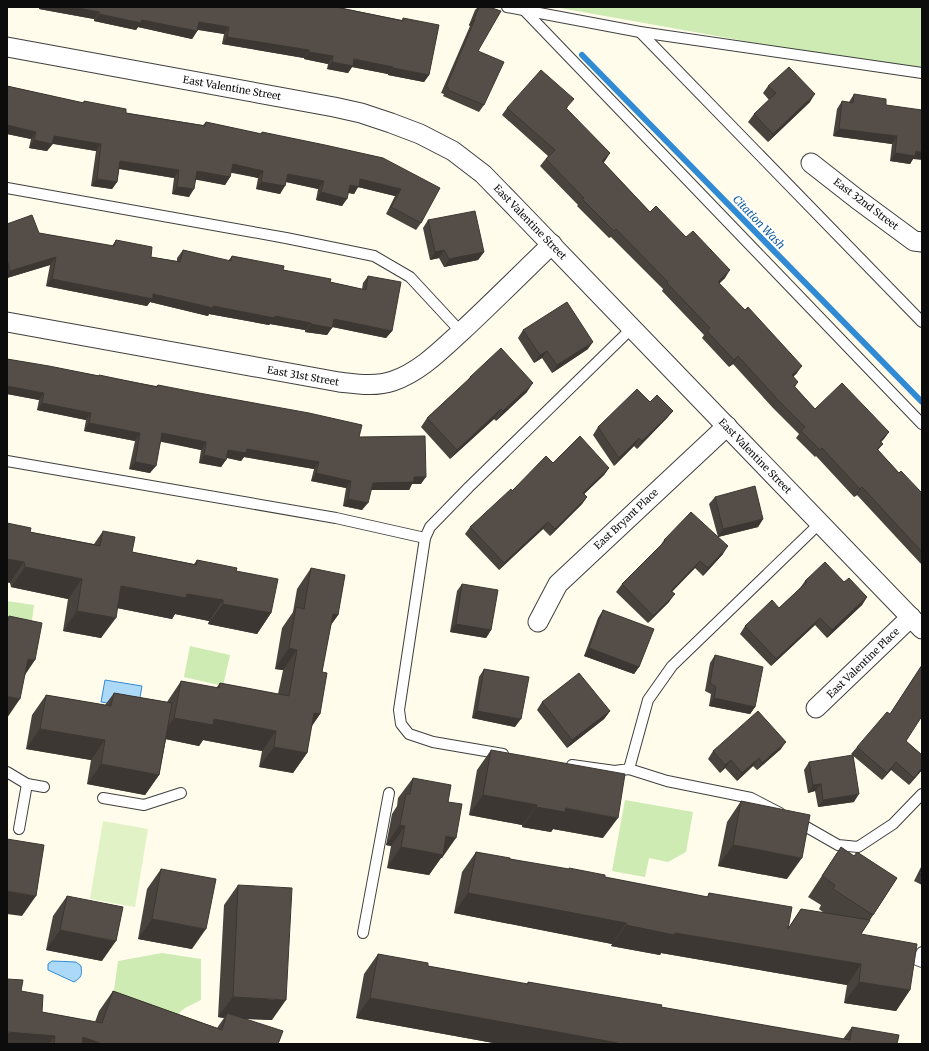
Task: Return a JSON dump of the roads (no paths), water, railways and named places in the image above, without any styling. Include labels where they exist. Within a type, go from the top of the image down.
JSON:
[{"type":"street","name":"East Valentine Street","points":[[7,47],[334,106],[392,123],[420,134],[453,151],[483,174],[552,244],[916,623]]},
{"type":"street","name":"East 32nd Street","points":[[811,163],[914,241],[922,242]]},
{"type":"street","name":"East 31st Street","points":[[7,322],[339,382],[360,385],[378,384],[393,381],[405,376],[416,370],[442,350],[552,244]]},
{"type":"street","name":"East Bryant Place","points":[[538,622],[558,584],[726,426]]},
{"type":"street","name":"East Valentine Place","points":[[816,708],[916,623]]},
{"type":"lane","points":[[507,7],[640,32],[922,73]]},
{"type":"lane","points":[[524,10],[922,424]]},
{"type":"lane","points":[[640,32],[922,322]]},
{"type":"lane","points":[[7,188],[286,238],[374,256],[410,277],[461,332]]},
{"type":"lane","points":[[516,756],[432,742],[409,734],[401,724],[399,710],[425,538],[430,527],[469,487],[632,328]]},
{"type":"lane","points":[[7,460],[336,518],[425,538]]},
{"type":"lane","points":[[629,769],[648,700],[672,666],[820,523]]},
{"type":"lane","points":[[562,763],[615,771],[629,769],[667,781],[751,798],[838,845],[858,847],[893,824],[922,794]]},
{"type":"lane","points":[[7,772],[27,784],[44,788]]},
{"type":"lane","points":[[19,829],[27,784]]},
{"type":"lane","points":[[103,798],[144,805],[181,793]]},
{"type":"lane","points":[[363,933],[389,793]]},
{"type":"lane","points":[[922,952],[917,960],[922,962]]},
{"type":"water","points":[[105,680],[142,686],[139,703],[114,704],[101,702]]},
{"type":"water","points":[[52,961],[76,962],[81,966],[81,976],[74,982],[48,970],[48,964]]},
{"type":"waterway","name":"Citation Wash","points":[[582,55],[922,402]]}]
